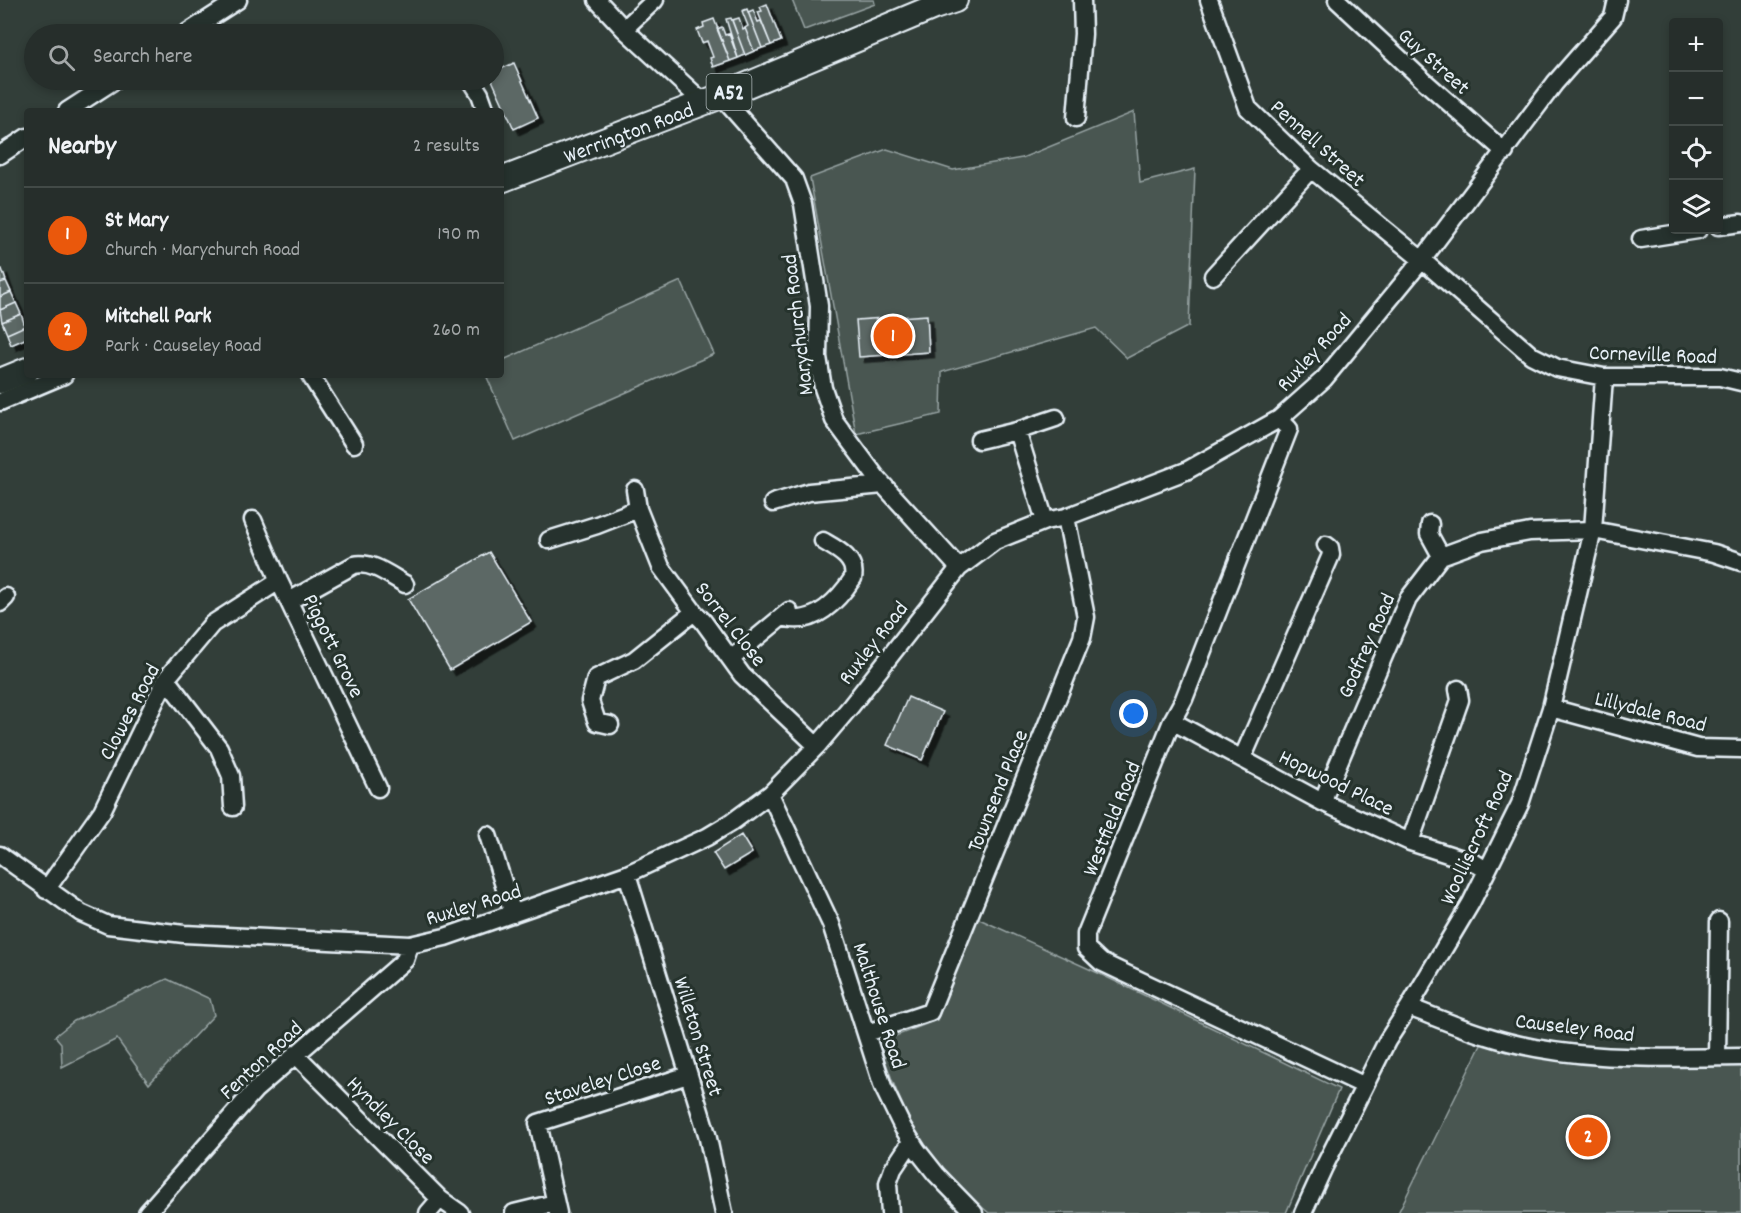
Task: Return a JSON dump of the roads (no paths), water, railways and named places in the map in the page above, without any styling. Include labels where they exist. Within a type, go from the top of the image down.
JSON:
[{"type":"highway","name":"Werrington Road","points":[[504,173],[712,99],[955,0]]},
{"type":"highway","points":[[0,385],[24,372]]},
{"type":"street","points":[[201,24],[238,0]]},
{"type":"street","name":"Marychurch Road","points":[[597,0],[624,28],[712,99],[794,179],[803,204],[819,306],[819,357],[823,388],[834,420],[883,485],[959,568]]},
{"type":"street","points":[[624,28],[655,0]]},
{"type":"street","points":[[1076,118],[1083,34],[1082,0]]},
{"type":"street","name":"Pennell Street","points":[[1209,0],[1248,108],[1311,169],[1422,260]]},
{"type":"street","name":"Guy Street","points":[[1336,0],[1505,152]]},
{"type":"street","name":"Ruxley Road","points":[[0,855],[81,913],[108,925],[184,934],[410,945],[445,937],[627,874],[707,837],[770,794],[817,746],[959,568],[995,541],[1046,521],[1066,517],[1186,471],[1279,419],[1324,379],[1422,260],[1555,83],[1614,17],[1617,0]]},
{"type":"street","points":[[72,108],[100,90]]},
{"type":"street","points":[[477,90],[485,108]]},
{"type":"street","points":[[0,155],[24,139]]},
{"type":"street","points":[[1213,276],[1311,169]]},
{"type":"street","points":[[1723,225],[1741,223]]},
{"type":"street","points":[[1641,238],[1670,234]]},
{"type":"street","name":"Corneville Road","points":[[1422,260],[1531,355],[1557,368],[1604,377],[1720,377],[1741,382]]},
{"type":"street","name":"Woolliscroft Road","points":[[1304,1213],[1363,1085],[1387,1041],[1410,1007],[1471,903],[1520,804],[1551,708],[1593,530],[1604,377]]},
{"type":"street","points":[[0,385],[44,378]]},
{"type":"street","points":[[312,378],[354,444]]},
{"type":"street","points":[[979,440],[1056,418]]},
{"type":"street","name":"Westfield Road","points":[[1279,419],[1289,429],[1184,699],[1172,721],[1086,934],[1086,948],[1101,962],[1363,1085]]},
{"type":"street","points":[[1017,431],[1046,521]]},
{"type":"street","points":[[773,503],[808,492],[883,485]]},
{"type":"street","name":"Sorrel Close","points":[[635,490],[638,509],[661,567],[742,675],[817,746]]},
{"type":"street","points":[[549,540],[638,509]]},
{"type":"street","name":"Townsend Place","points":[[867,1033],[930,1012],[1082,638],[1086,617],[1066,517]]},
{"type":"street","name":"Piggott Grove","points":[[253,520],[279,581],[378,788]]},
{"type":"street","points":[[1430,524],[1429,534],[1441,556],[1482,541],[1530,532],[1593,530],[1714,553],[1741,562]]},
{"type":"street","points":[[731,659],[787,613],[790,620],[805,620],[819,614],[853,578],[854,569],[847,558],[823,541]]},
{"type":"street","points":[[1242,759],[1331,555],[1330,548],[1326,545]]},
{"type":"street","name":"Godfrey Road","points":[[1322,802],[1408,599],[1441,556]]},
{"type":"street","points":[[289,601],[361,564],[369,564],[405,584]]},
{"type":"street","name":"Clowes Road","points":[[46,890],[102,811],[166,679],[212,624],[279,581]]},
{"type":"street","points":[[610,725],[597,722],[590,701],[596,678],[634,660],[694,612]]},
{"type":"street","points":[[166,679],[219,748],[231,776],[233,807]]},
{"type":"street","points":[[1410,842],[1460,700],[1458,689]]},
{"type":"street","name":"Lillydale Road","points":[[1551,708],[1698,748],[1741,749]]},
{"type":"street","name":"Hopwood Place","points":[[1172,721],[1322,802],[1410,842],[1475,863],[1486,870]]},
{"type":"street","name":"Malthouse Road","points":[[770,794],[831,924],[883,1088],[911,1142],[936,1174],[974,1213]]},
{"type":"street","points":[[488,835],[513,914]]},
{"type":"street","name":"Willeton Street","points":[[627,874],[707,1134],[724,1213]]},
{"type":"street","points":[[1717,1057],[1719,921]]},
{"type":"street","name":"Fenton Road","points":[[147,1213],[255,1090],[405,960],[410,945]]},
{"type":"street","name":"Causeley Road","points":[[1410,1007],[1488,1037],[1541,1048],[1613,1057],[1741,1057]]},
{"type":"street","name":"Hyndley Close","points":[[295,1054],[440,1199],[460,1213]]},
{"type":"street","name":"Staveley Close","points":[[557,1208],[538,1123],[688,1075]]},
{"type":"street","points":[[890,1213],[888,1182],[893,1169],[911,1142]]},
{"type":"street","points":[[428,1213],[440,1199]]},
{"type":"street","points":[[514,1213],[557,1208]]},
{"type":"place","name":"St Mary","points":[[893,336]]},
{"type":"place","name":"Mitchell Park","points":[[1588,1137]]}]
